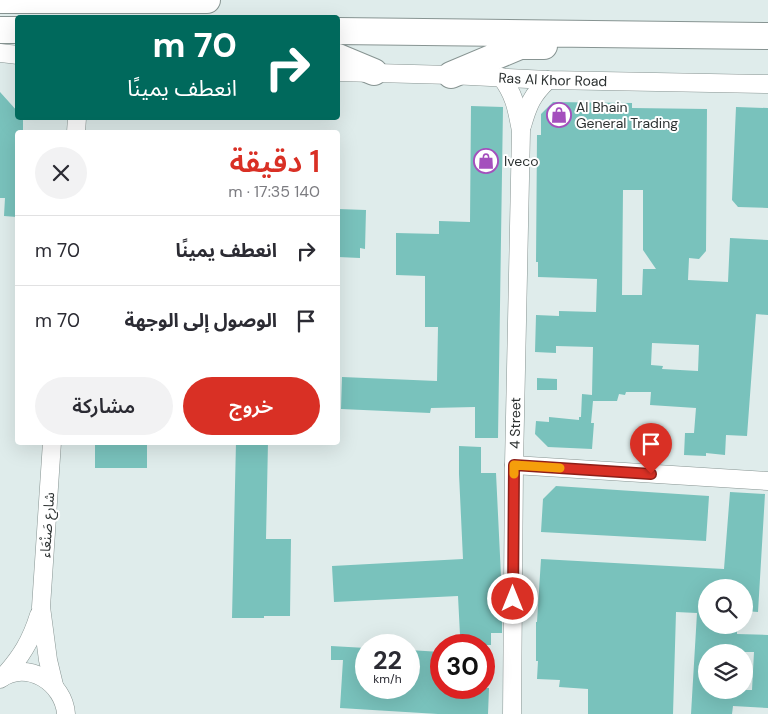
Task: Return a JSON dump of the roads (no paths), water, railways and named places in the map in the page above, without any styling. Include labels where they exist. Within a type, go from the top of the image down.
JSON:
[{"type":"highway","points":[[0,0],[207,0]]},
{"type":"highway","points":[[0,30],[15,30]]},
{"type":"highway","points":[[340,31],[768,36]]},
{"type":"highway","points":[[451,75],[520,46],[570,45],[606,33]]},
{"type":"highway","points":[[340,58],[374,72]]},
{"type":"street","points":[[0,54],[15,55]]},
{"type":"street","name":"Ras Al Khor Road","points":[[340,72],[548,80],[768,84]]},
{"type":"street","name":"4 Street","points":[[501,77],[510,89],[516,106],[520,131],[512,714]]},
{"type":"street","name":"4 Street","points":[[520,131],[527,106],[536,91],[548,80]]},
{"type":"street","name":"شارع صَنْعَاء","points":[[1,678],[25,649],[34,633],[41,607],[52,445]]},
{"type":"street","points":[[514,465],[768,481]]},
{"type":"street","name":"شارع صَنْعَاء","points":[[41,607],[54,686]]},
{"type":"street","points":[[1,678],[16,672],[30,672],[43,677],[54,686],[65,707],[80,714]]},
{"type":"place","name":"Al Bhain General Trading","points":[[559,115]]},
{"type":"place","name":"Iveco","points":[[486,161]]}]
